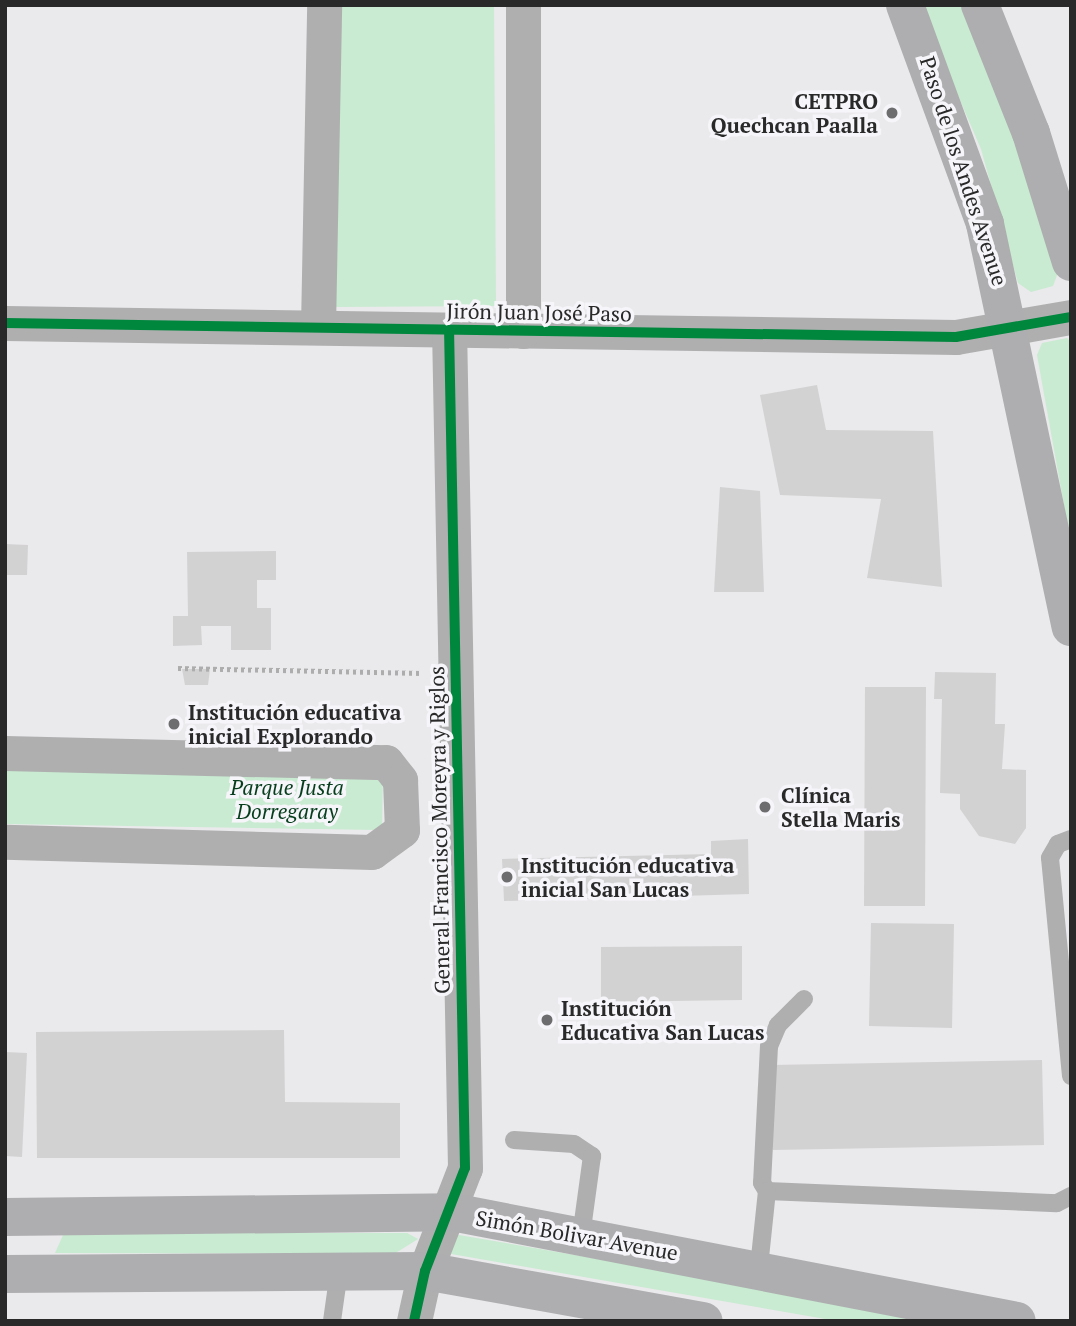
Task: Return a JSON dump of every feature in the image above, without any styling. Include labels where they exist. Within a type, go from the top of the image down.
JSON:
[{"type":"main road","name":"Paso de los Andes Avenue","points":[[905,5],[985,224],[1012,328],[1071,627]]},
{"type":"main road","points":[[981,5],[1031,133],[1071,262]]},
{"type":"main road","name":"Simón Bolivar Avenue","points":[[5,1217],[452,1212],[759,1267],[1017,1321]]},
{"type":"main road","points":[[5,1274],[425,1271],[704,1321]]},
{"type":"street","points":[[318,327],[324,5]]},
{"type":"street","points":[[523,5],[523,331]]},
{"type":"street","name":"Jirón Juan José Paso","points":[[5,323],[956,337],[1071,317]]},
{"type":"street","name":"General Francisco Moreyra y Riglos","points":[[414,1321],[425,1271],[452,1212],[465,1168],[449,330]]},
{"type":"street","points":[[5,753],[386,762],[400,780],[402,830],[372,852],[5,842]]},
{"type":"lane","points":[[1071,839],[1058,844],[1050,858],[1071,1076]]},
{"type":"lane","points":[[759,1267],[767,1191],[769,1046],[778,1025],[804,999]]},
{"type":"lane","points":[[514,1140],[574,1144],[592,1156],[581,1236]]},
{"type":"lane","points":[[767,1191],[1057,1203],[1071,1196]]},
{"type":"lane","points":[[332,1321],[340,1271]]},
{"type":"path","points":[[178,668],[456,673]]},
{"type":"green space","points":[[340,5],[494,5],[496,306],[330,307]]},
{"type":"green space","points":[[919,5],[968,5],[1059,270],[1053,286],[1031,292],[1018,283],[981,149]]},
{"type":"green space","points":[[1067,338],[1071,342],[1071,544],[1037,355],[1042,343]]},
{"type":"green space","name":"Parque Justa Dorregaray","points":[[5,766],[383,771],[382,830],[5,824]]},
{"type":"green space","points":[[64,1233],[407,1233],[418,1239],[394,1254],[55,1253]]},
{"type":"green space","points":[[453,1234],[871,1306],[939,1321],[837,1321],[440,1252]]},
{"type":"building","points":[[817,385],[826,430],[933,431],[942,587],[867,578],[881,499],[780,495],[760,395]]},
{"type":"building","points":[[720,487],[760,491],[764,592],[714,592]]},
{"type":"building","points":[[5,544],[28,545],[27,575],[5,575]]},
{"type":"building","points":[[276,551],[276,580],[257,580],[257,608],[271,608],[271,650],[231,650],[231,626],[201,626],[202,645],[173,646],[173,616],[188,616],[187,552]]},
{"type":"building","points":[[182,669],[210,669],[208,685],[185,685]]},
{"type":"building","points":[[935,672],[996,673],[995,724],[1005,724],[1002,769],[1026,770],[1026,828],[1015,844],[979,836],[960,809],[960,794],[940,793],[942,699],[934,699]]},
{"type":"building","points":[[865,687],[926,687],[925,906],[864,906]]},
{"type":"building","points":[[748,839],[749,894],[504,901],[502,859],[711,854],[711,841]]},
{"type":"building","points":[[871,923],[954,924],[952,1028],[869,1026]]},
{"type":"building","points":[[742,946],[742,1000],[601,1002],[601,947]]},
{"type":"building","points":[[284,1030],[285,1102],[400,1103],[400,1158],[37,1158],[36,1032]]},
{"type":"building","points":[[5,1052],[27,1053],[22,1157],[5,1156]]},
{"type":"building","points":[[1042,1060],[1044,1145],[773,1150],[771,1065]]},
{"type":"cycle path","points":[[5,323],[956,337],[1071,317]]},
{"type":"cycle path","points":[[414,1321],[425,1271],[465,1168],[449,330]]},
{"type":"place","name":"CETPRO Quechcan Paalla","points":[[892,113]]},
{"type":"place","name":"Institución educativa inicial Explorando","points":[[174,724]]},
{"type":"place","name":"Clínica Stella Maris","points":[[765,807]]},
{"type":"place","name":"Institución educativa inicial San Lucas","points":[[507,877]]},
{"type":"place","name":"Institución Educativa San Lucas","points":[[547,1020]]}]
